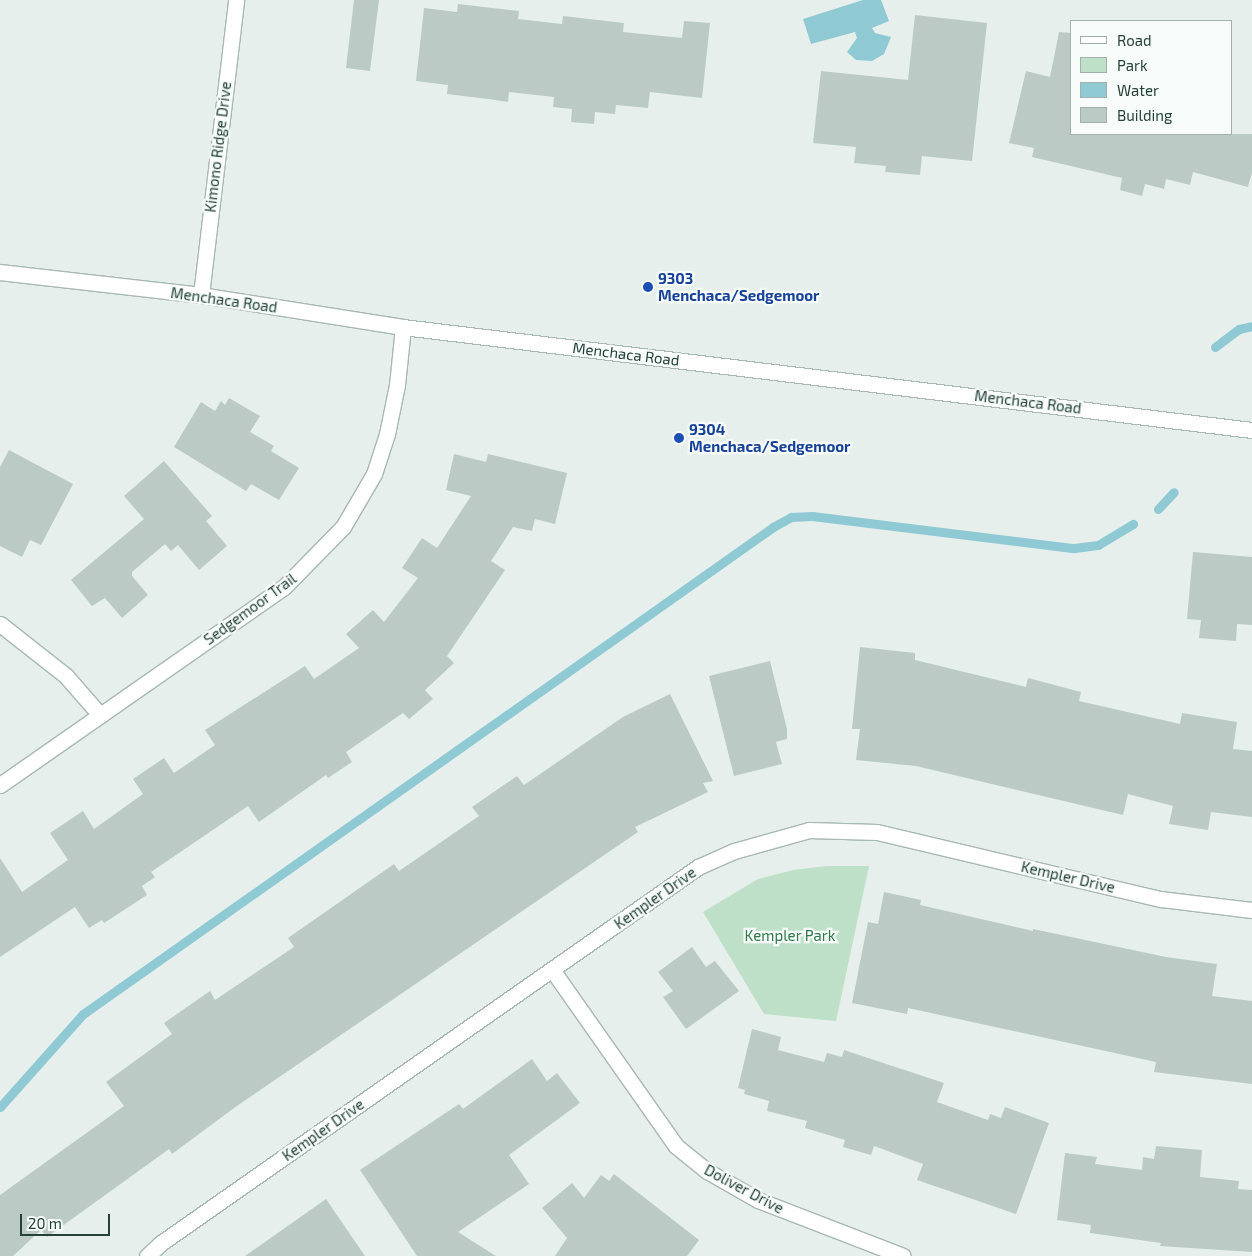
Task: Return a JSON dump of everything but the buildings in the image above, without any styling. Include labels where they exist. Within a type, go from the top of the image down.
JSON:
[{"type":"street","name":"Kimono Ridge Drive","points":[[201,295],[236,0]]},
{"type":"street","name":"Menchaca Road","points":[[0,272],[201,295],[403,328],[1252,430]]},
{"type":"street","name":"Sedgemoor Trail","points":[[0,785],[284,588],[343,528],[374,474],[387,434],[397,385],[403,328]]},
{"type":"street","points":[[0,624],[58,670],[100,715]]},
{"type":"street","name":"Kempler Drive","points":[[147,1256],[161,1243],[553,971],[698,867],[734,851],[809,830],[877,832],[1161,899],[1252,910]]},
{"type":"street","name":"Doliver Drive","points":[[553,971],[676,1146],[707,1171],[758,1200],[903,1256]]},
{"type":"green space","name":"Kempler Park","points":[[827,866],[869,866],[836,1021],[764,1014],[703,912],[758,879],[793,870]]},
{"type":"water","points":[[863,0],[881,0],[889,21],[872,28],[875,33],[891,37],[884,54],[872,61],[856,60],[847,52],[857,38],[855,32],[811,44],[803,19]]},
{"type":"waterway","points":[[1215,347],[1239,329],[1252,326]]},
{"type":"waterway","points":[[1158,509],[1174,492]]},
{"type":"waterway","points":[[0,1107],[83,1014],[773,527],[791,517],[812,516],[1074,548],[1098,545],[1133,524]]},
{"type":"place","name":"9303 Menchaca/Sedgemoor","points":[[648,287]]},
{"type":"place","name":"9304 Menchaca/Sedgemoor","points":[[679,438]]}]
